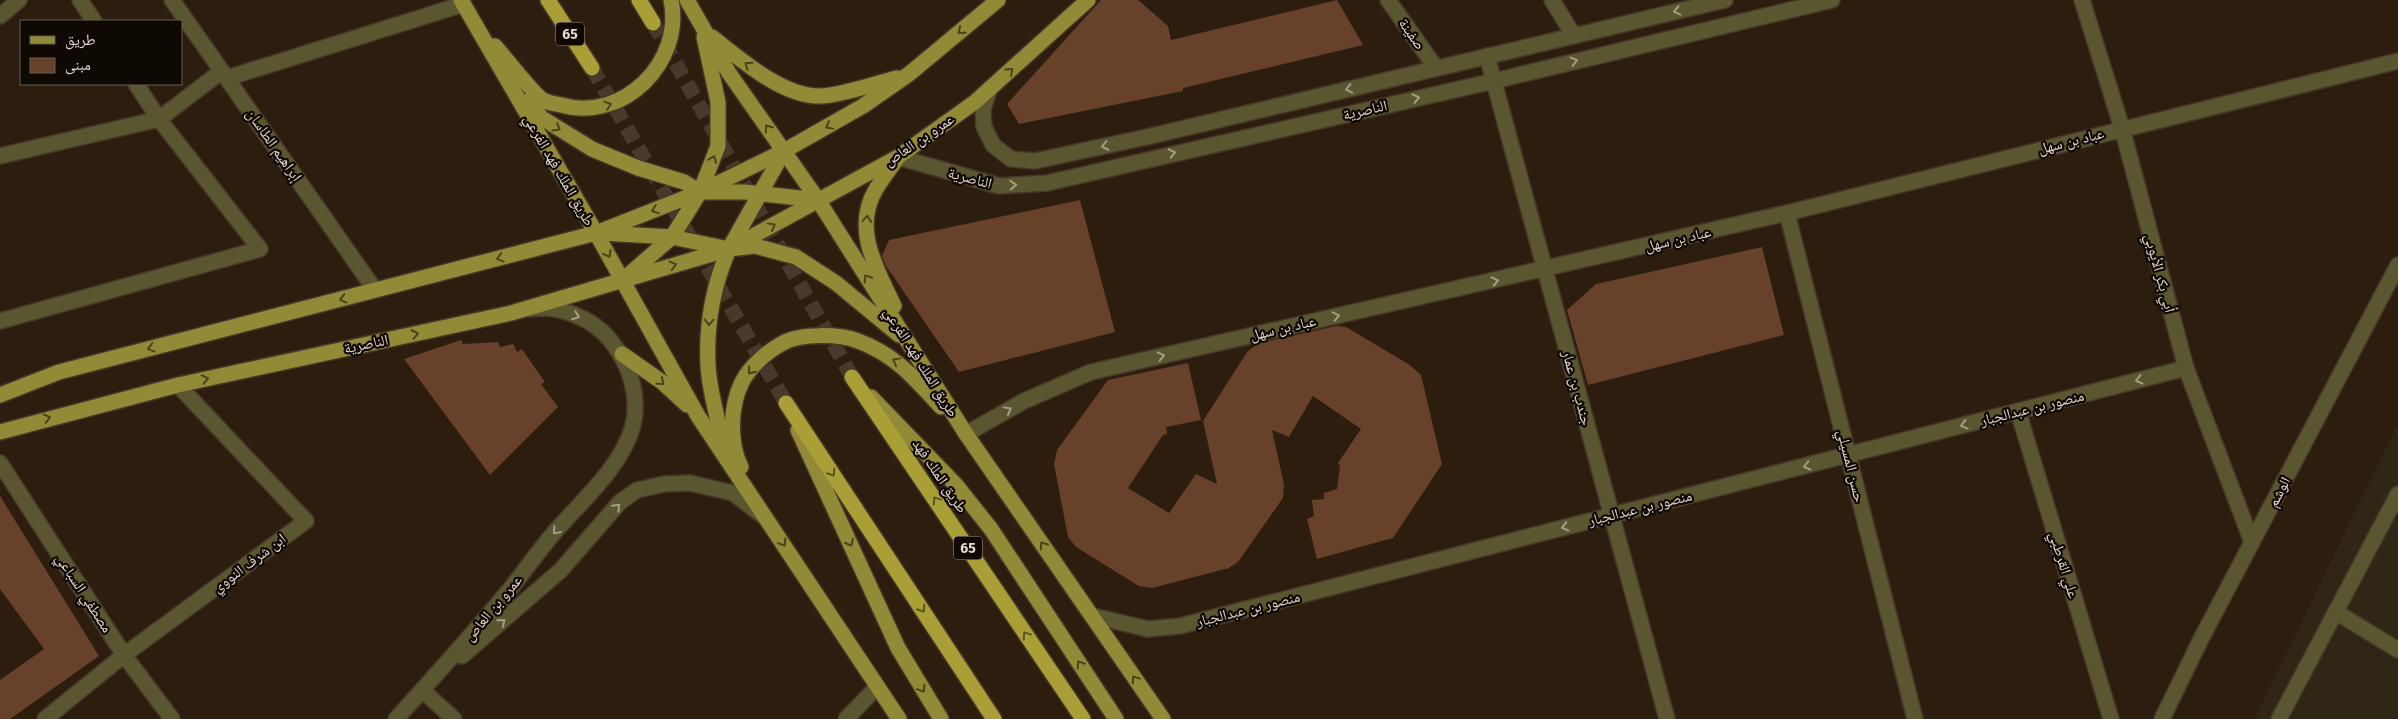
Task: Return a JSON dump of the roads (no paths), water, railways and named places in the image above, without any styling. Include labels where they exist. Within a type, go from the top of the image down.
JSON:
[{"type":"highway","name":"65","points":[[548,0],[592,68]]},
{"type":"highway","points":[[640,0],[653,23]]},
{"type":"highway","name":"طريق الملك فهد","points":[[852,376],[1083,719]]},
{"type":"highway","points":[[786,404],[994,719]]},
{"type":"main road","points":[[474,23],[543,100],[576,110],[609,106],[642,87],[664,58],[675,16],[671,0]]},
{"type":"main road","name":"طريق الملك فهد الفرعي","points":[[687,0],[729,73],[818,200],[966,434],[1163,719]]},
{"type":"main road","points":[[0,395],[60,372],[596,233],[700,192],[784,151],[863,106],[909,74],[998,0]]},
{"type":"main road","name":"عمرو بن العاص","points":[[729,249],[898,156],[975,102],[1088,0]]},
{"type":"main road","name":"طريق الملك فهد الفرعي","points":[[463,2],[596,233],[698,416],[725,454],[898,719]]},
{"type":"main road","points":[[703,30],[747,65],[782,86],[821,96],[909,74]]},
{"type":"main road","points":[[622,280],[672,237],[700,192],[718,146],[718,102],[708,62],[703,30]]},
{"type":"main road","points":[[491,52],[542,118],[592,149],[638,168],[684,182],[700,192],[762,194],[818,200]]},
{"type":"main road","points":[[725,454],[708,366],[710,311],[729,249],[762,194],[784,151]]},
{"type":"main road","points":[[898,156],[875,190],[865,220],[868,246],[912,346]]},
{"type":"main road","points":[[596,233],[672,237],[729,249],[755,246],[796,256],[836,283],[912,346]]},
{"type":"main road","name":"الناصرية","points":[[0,432],[178,385],[511,312],[729,249]]},
{"type":"main road","points":[[767,518],[734,454],[732,419],[742,382],[758,362],[784,342],[815,336],[844,337],[859,341],[904,366],[966,434]]},
{"type":"main road","points":[[622,354],[662,382],[698,416]]},
{"type":"main road","points":[[852,376],[956,485],[985,522],[1116,719]]},
{"type":"main road","points":[[786,404],[898,648],[941,719]]},
{"type":"street","points":[[0,16],[19,0]]},
{"type":"street","points":[[80,0],[93,20]]},
{"type":"street","name":"إبراهيم الطاسان","points":[[173,0],[375,290]]},
{"type":"street","name":"صفينة","points":[[1388,0],[1436,68]]},
{"type":"street","points":[[1552,0],[1574,36]]},
{"type":"street","name":"الناصرية","points":[[990,88],[983,108],[984,127],[994,146],[1011,159],[1035,161],[1147,137],[1725,0]]},
{"type":"street","name":"الناصرية","points":[[898,156],[999,186],[1047,183],[1494,81],[1832,0]]},
{"type":"street","name":"أبي بكر الأيوبي","points":[[2082,0],[2122,128],[2186,368],[2252,542]]},
{"type":"street","points":[[0,156],[160,119],[225,75],[463,2]]},
{"type":"street","name":"جندب بن عمار","points":[[1487,56],[1667,719]]},
{"type":"street","name":"عباد بن سهل","points":[[966,434],[1024,401],[1091,372],[1788,213],[2122,128],[2398,61]]},
{"type":"street","points":[[0,321],[260,249],[160,119],[137,85]]},
{"type":"street","name":"حسن المسيلي","points":[[1788,213],[1915,719]]},
{"type":"street","name":"الوشم","points":[[2162,719],[2201,639],[2398,265]]},
{"type":"street","name":"عمرو بن العاص","points":[[396,719],[510,589],[551,536],[623,451],[632,428],[636,402],[632,378],[622,354],[606,334],[592,324],[562,310],[536,308],[511,312]]},
{"type":"street","name":"منصور بن عبدالجبار","points":[[1093,616],[1148,629],[1180,626],[2186,368]]},
{"type":"street","name":"ابن شرف النووي","points":[[45,719],[124,655],[306,521],[178,385]]},
{"type":"street","name":"علي القرطبي","points":[[2018,411],[2111,719]]},
{"type":"street","name":"مصطفي السباعي","points":[[0,463],[124,655],[172,719]]},
{"type":"street","points":[[454,719],[424,689],[561,570],[620,502],[637,490],[664,484],[690,483],[733,493],[767,518]]},
{"type":"street","points":[[2279,719],[2398,494]]},
{"type":"street","points":[[2336,612],[2398,650]]},
{"type":"street","points":[[846,719],[877,687]]},
{"type":"tunnel","points":[[653,23],[852,377]]},
{"type":"tunnel","points":[[592,68],[786,403]]}]
